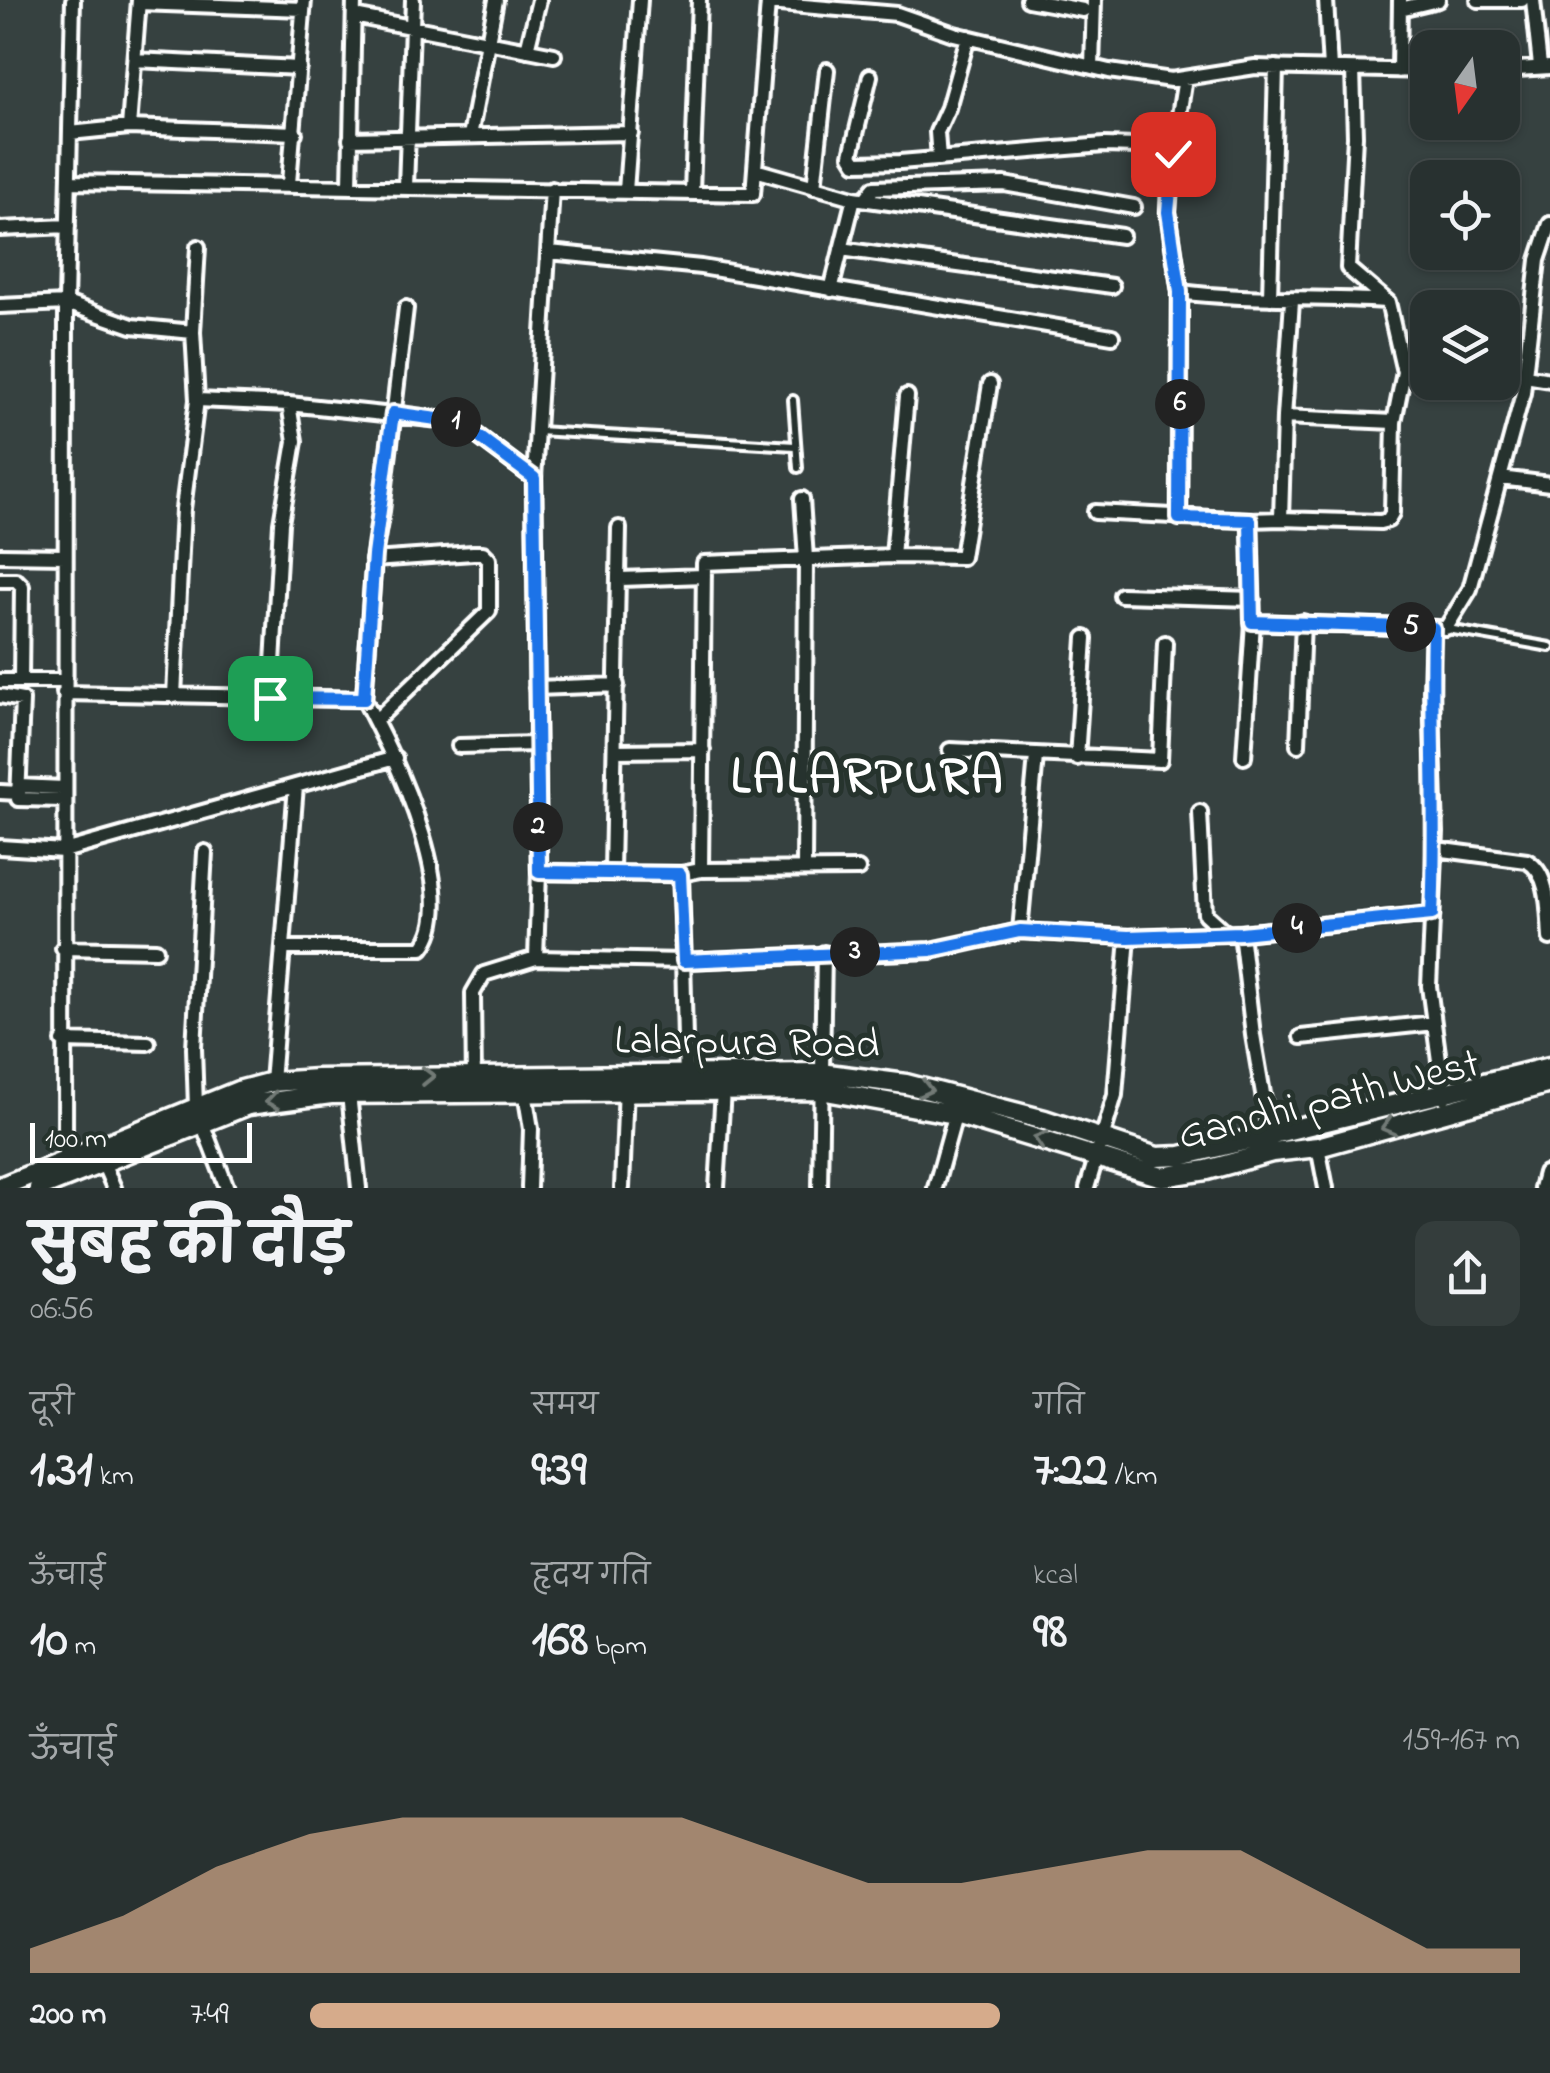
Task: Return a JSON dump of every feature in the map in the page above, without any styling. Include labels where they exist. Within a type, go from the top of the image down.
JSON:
[{"type":"street","points":[[65,1171],[66,303],[73,0]]},
{"type":"street","points":[[350,184],[354,0]]},
{"type":"street","points":[[406,186],[413,0]]},
{"type":"street","points":[[470,136],[496,0]]},
{"type":"street","points":[[527,50],[539,0]]},
{"type":"street","points":[[626,191],[640,0]]},
{"type":"street","points":[[692,192],[698,0]]},
{"type":"street","points":[[1028,0],[1089,5],[1092,67]]},
{"type":"street","points":[[1326,0],[1330,69]]},
{"type":"street","points":[[1399,71],[1400,4],[1438,0]]},
{"type":"street","points":[[1478,0],[1522,0]]},
{"type":"street","points":[[1520,69],[1545,67],[1533,0]]},
{"type":"street","points":[[129,127],[139,1],[304,4],[290,183]]},
{"type":"street","points":[[69,182],[753,194],[768,2],[898,14],[968,37],[1092,67],[1170,80],[1255,67],[1410,71]]},
{"type":"street","points":[[354,16],[554,55]]},
{"type":"street","points":[[939,158],[937,132],[948,108],[968,37]]},
{"type":"street","points":[[135,60],[299,68]]},
{"type":"street","points":[[1270,298],[1276,67]]},
{"type":"street","points":[[814,187],[827,70]]},
{"type":"street","points":[[1095,512],[1250,520],[1388,520],[1392,513],[1394,422],[1404,372],[1388,302],[1348,268],[1354,70]]},
{"type":"street","points":[[870,76],[852,160],[864,164],[1104,145],[1137,146],[1173,154]]},
{"type":"street","points":[[1179,518],[1180,292],[1168,212],[1185,78]]},
{"type":"street","points":[[70,133],[129,127],[295,133]]},
{"type":"street","points":[[350,139],[631,133]]},
{"type":"street","points":[[755,170],[860,199],[1122,236]]},
{"type":"street","points":[[831,290],[860,199],[874,188],[1004,184],[1134,208]]},
{"type":"street","points":[[536,958],[539,872],[534,478],[552,189]]},
{"type":"street","points":[[1445,1102],[1429,986],[1436,848],[1431,692],[1440,628],[1470,589],[1500,478],[1525,376],[1550,224]]},
{"type":"street","points":[[0,229],[68,226]]},
{"type":"street","points":[[174,696],[182,509],[197,400],[193,332],[198,247]]},
{"type":"street","points":[[842,249],[1112,286]]},
{"type":"street","points":[[549,252],[701,267],[1112,336]]},
{"type":"street","points":[[1180,292],[1292,301],[1327,297],[1388,302]]},
{"type":"street","points":[[1282,520],[1292,301]]},
{"type":"street","points":[[0,306],[66,303],[132,326],[193,332]]},
{"type":"street","points":[[283,948],[422,948],[435,926],[428,853],[408,787],[364,699],[374,560],[406,308]]},
{"type":"street","points":[[1525,376],[1550,380]]},
{"type":"street","points":[[702,870],[704,564],[894,556],[962,558],[990,384]]},
{"type":"street","points":[[894,556],[907,396]]},
{"type":"street","points":[[197,400],[289,404],[459,422],[534,478]]},
{"type":"street","points":[[270,698],[281,523],[295,441],[289,404]]},
{"type":"street","points":[[1284,417],[1394,422]]},
{"type":"street","points":[[1500,478],[1550,484]]},
{"type":"street","points":[[802,499],[806,560],[804,869]]},
{"type":"street","points":[[1244,757],[1252,622],[1250,520]]},
{"type":"street","points":[[612,872],[619,528]]},
{"type":"street","points":[[374,560],[483,554],[489,560],[491,583],[490,611],[375,720]]},
{"type":"street","points":[[0,555],[65,556]]},
{"type":"street","points":[[620,579],[704,576]]},
{"type":"street","points":[[0,580],[16,580],[22,586],[21,681]]},
{"type":"street","points":[[1122,595],[1252,599]]},
{"type":"street","points":[[1252,622],[1440,628]]},
{"type":"street","points":[[1298,745],[1304,622]]},
{"type":"street","points":[[1077,758],[1085,638]]},
{"type":"street","points":[[950,750],[1160,760],[1166,643]]},
{"type":"street","points":[[0,681],[174,696],[364,699]]},
{"type":"street","points":[[536,688],[617,685]]},
{"type":"street","points":[[0,696],[22,700],[19,793]]},
{"type":"street","points":[[459,746],[537,744]]},
{"type":"street","points":[[616,750],[702,750]]},
{"type":"street","points":[[1020,931],[1036,756]]},
{"type":"street","points":[[0,847],[64,851],[394,758]]},
{"type":"street","points":[[272,1082],[296,786]]},
{"type":"street","points":[[0,792],[64,794]]},
{"type":"street","points":[[1200,812],[1206,914],[1234,933],[1270,1136]]},
{"type":"street","points":[[1436,848],[1537,866],[1546,874],[1550,895],[1550,938]]},
{"type":"street","points":[[205,852],[194,1048],[198,1115],[227,1188]]},
{"type":"street","points":[[539,872],[680,874],[702,870],[858,869]]},
{"type":"street","points":[[680,874],[686,1082]]},
{"type":"street","points":[[39,1188],[65,1171],[104,1164],[198,1115],[248,1105],[474,1084],[474,993],[484,974],[536,958],[684,961],[931,950],[1020,931],[1128,937],[1234,933],[1432,914]]},
{"type":"street","points":[[1087,1188],[1114,1094],[1128,937]]},
{"type":"street","points":[[63,948],[156,950]]},
{"type":"street","points":[[820,1188],[824,953]]},
{"type":"street","points":[[1301,1038],[1434,1023]]},
{"type":"street","points":[[64,1041],[148,1043]]},
{"type":"street","points":[[1098,1149],[1181,1156],[1445,1102],[1550,1067]]},
{"type":"street","name":"Lalarpura Road","points":[[0,1187],[65,1171],[198,1115],[238,1091],[272,1082],[626,1083]]},
{"type":"street","name":"Lalarpura Road","points":[[686,1082],[820,1082]]},
{"type":"street","name":"Gandhi path West","points":[[474,1084],[525,1092],[626,1083],[686,1082],[723,1090],[820,1082],[958,1105],[1098,1149],[1162,1177],[1207,1170],[1272,1152],[1318,1147],[1445,1102],[1550,1083]]},
{"type":"street","points":[[622,1188],[626,1083]]},
{"type":"street","points":[[717,1188],[723,1090]]},
{"type":"street","points":[[525,1092],[531,1129],[529,1188]]},
{"type":"street","points":[[349,1094],[359,1188]]},
{"type":"street","points":[[935,1188],[958,1105]]},
{"type":"street","points":[[1318,1147],[1326,1188]]},
{"type":"street","points":[[104,1164],[114,1188]]},
{"type":"street","points":[[1541,1188],[1546,1173]]},
{"type":"lane","points":[[793,400],[798,468]]},
{"type":"lane","points":[[537,431],[795,446]]},
{"type":"lane","points":[[1440,628],[1550,648]]},
{"type":"district","name":"LALARPURA","points":[[868,779]]},
{"type":"route","points":[[270,698],[364,699],[374,555],[393,413],[459,422],[534,478],[539,872],[680,874],[684,961],[931,950],[1020,931],[1128,937],[1241,933],[1432,914],[1436,832],[1433,628],[1252,622],[1250,520],[1179,518],[1180,292],[1168,212],[1173,154]]}]
